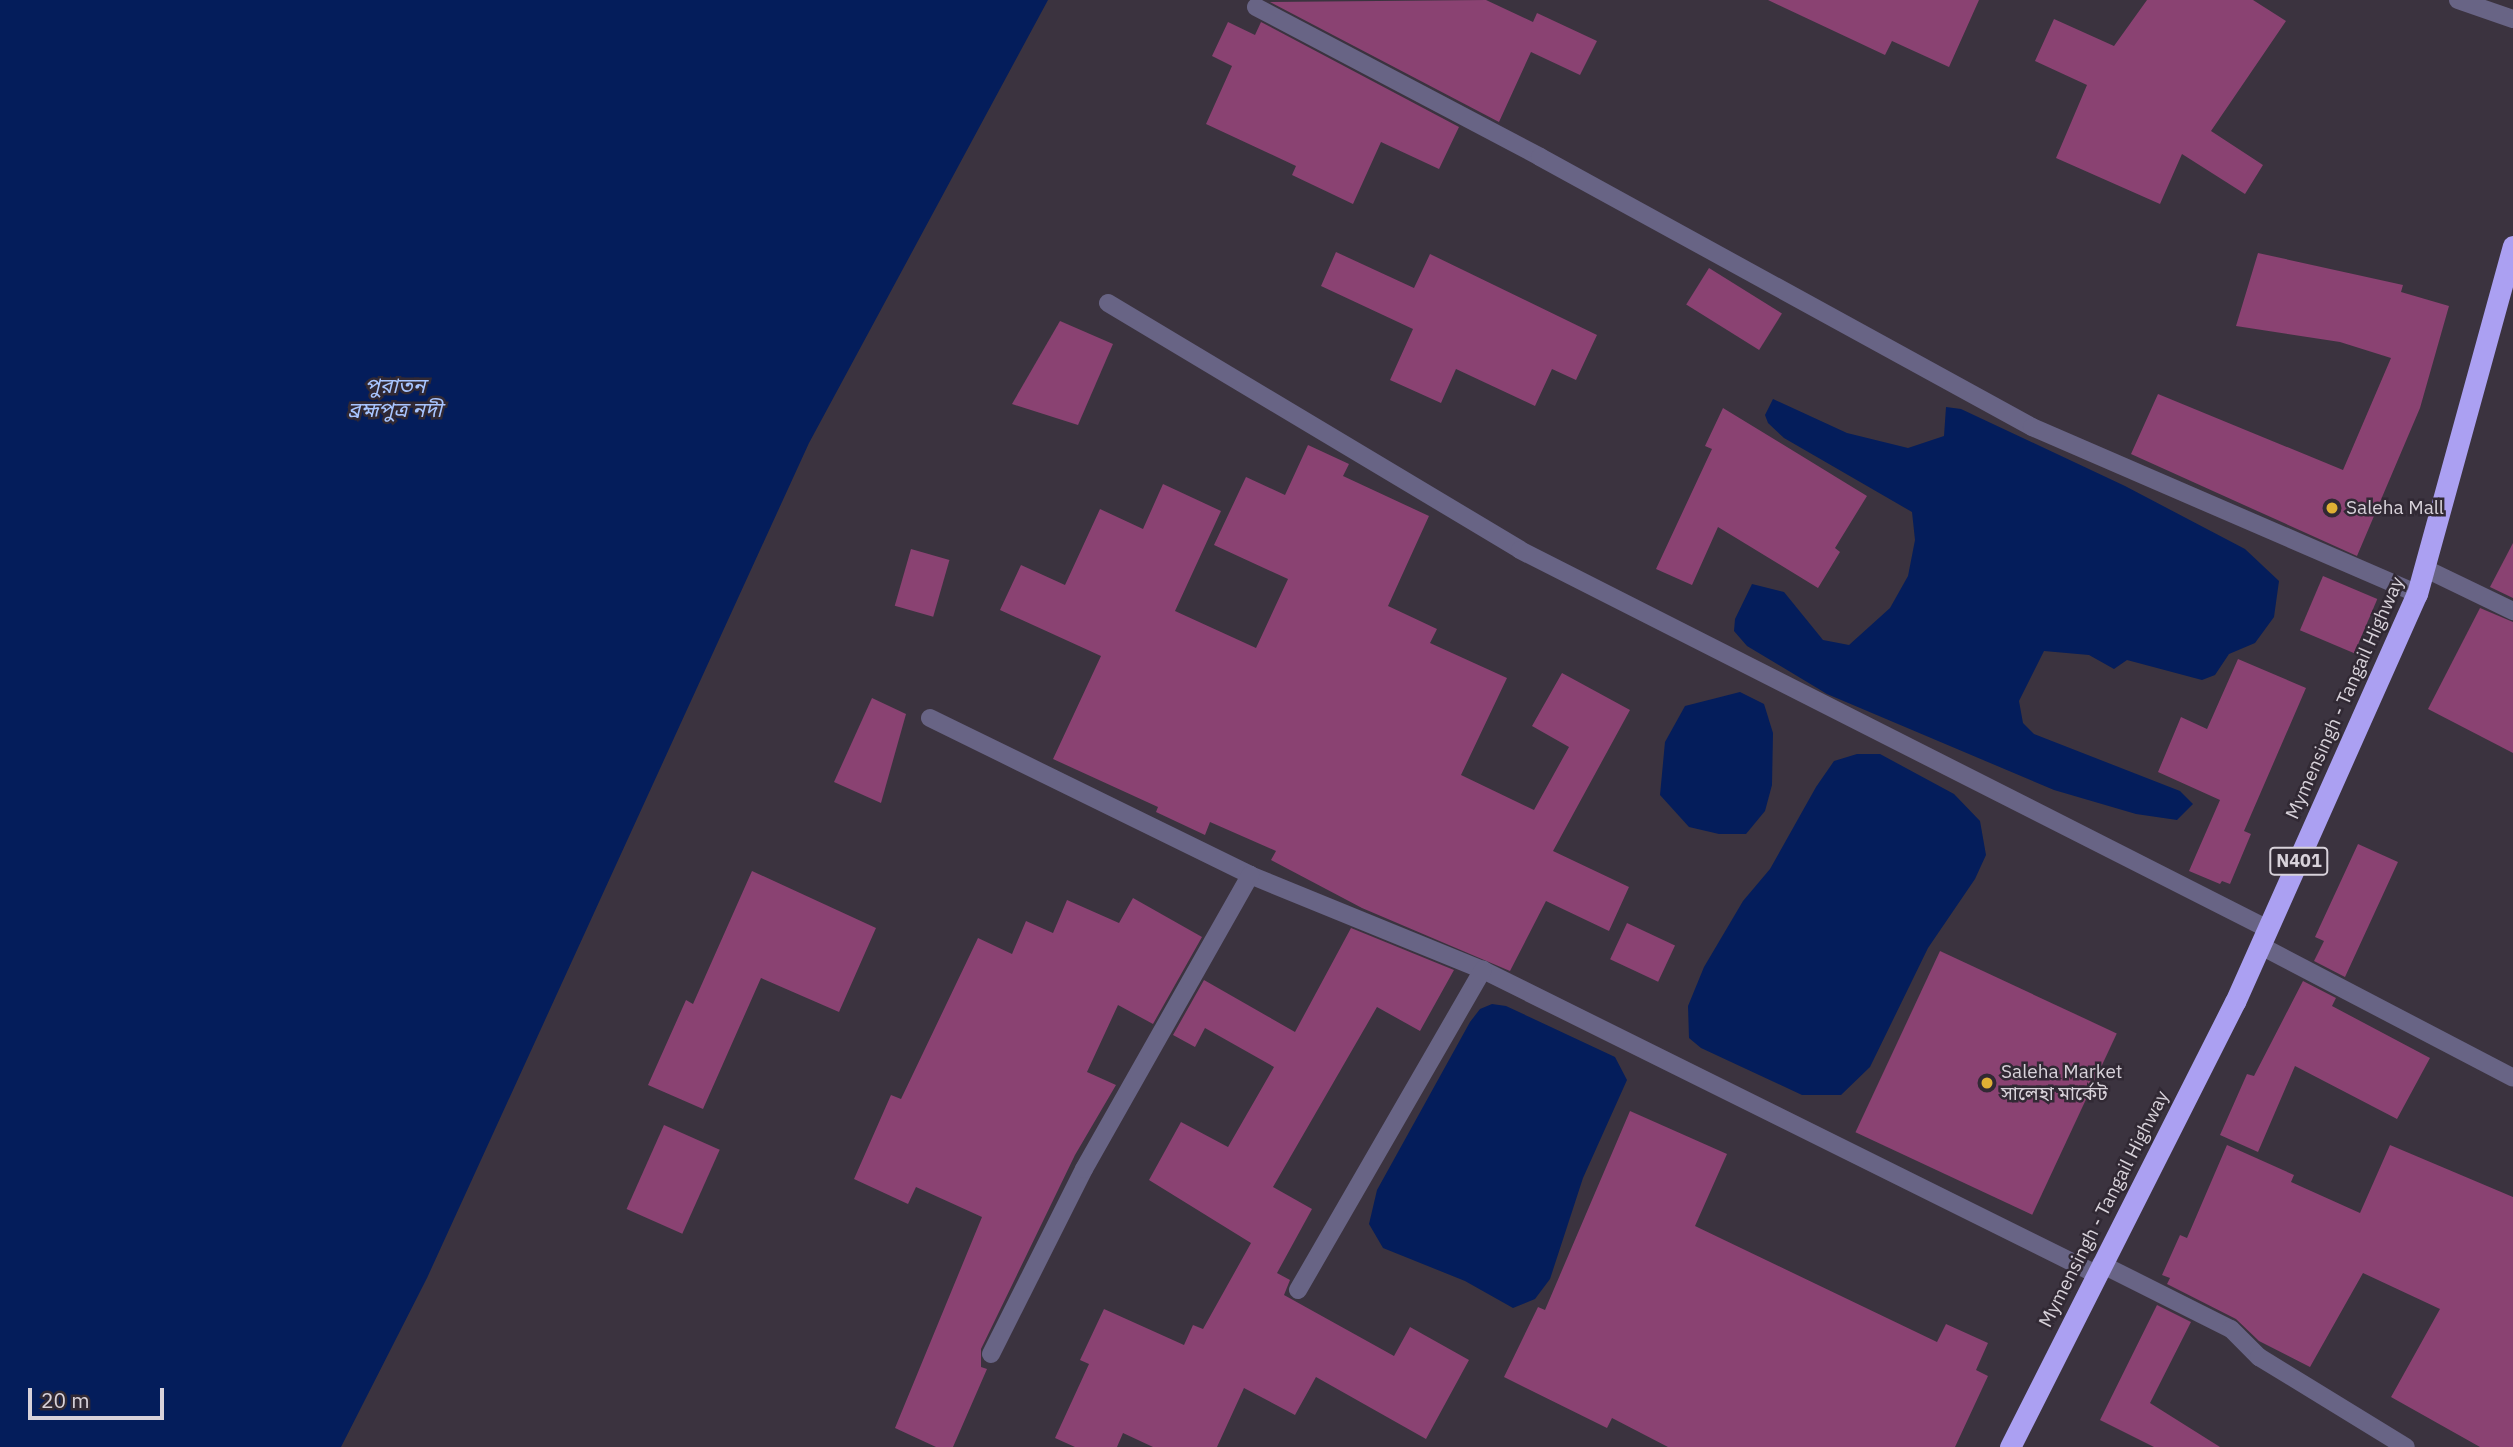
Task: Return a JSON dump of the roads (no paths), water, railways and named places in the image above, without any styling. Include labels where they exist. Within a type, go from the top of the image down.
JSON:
[{"type":"highway","name":"Mymensingh - Tangail Highway","points":[[2010,1447],[2264,938],[2417,594],[2513,246]]},
{"type":"street","points":[[2458,0],[2513,19]]},
{"type":"street","points":[[1256,7],[1540,157],[2032,427],[2417,594]]},
{"type":"street","points":[[1108,303],[1520,550],[2264,938],[2513,1078]]},
{"type":"street","points":[[2426,569],[2513,611]]},
{"type":"street","points":[[930,718],[1250,875],[1483,970],[2099,1269],[2231,1329],[2259,1357],[2406,1447]]},
{"type":"street","points":[[991,1354],[1084,1169],[1250,875]]},
{"type":"street","points":[[1298,1290],[1483,970]]},
{"type":"water","name":"পুরাতন ব্রহ্মপুত্র নদী","points":[[0,0],[1048,0],[809,443],[427,1278],[341,1447],[0,1447]]},
{"type":"water","points":[[1773,399],[1847,433],[1908,448],[1944,436],[1946,407],[1961,409],[2125,486],[2245,549],[2279,581],[2274,617],[2255,643],[2229,654],[2215,675],[2202,680],[2127,660],[2114,669],[2089,655],[2044,651],[2019,701],[2023,723],[2034,734],[2180,791],[2193,804],[2177,820],[2136,814],[2054,790],[1827,694],[1747,646],[1734,631],[1735,619],[1752,584],[1784,592],[1823,640],[1849,645],[1890,608],[1908,576],[1915,540],[1912,512],[1784,438],[1768,423],[1765,415]]},
{"type":"water","points":[[1740,692],[1764,704],[1773,733],[1772,785],[1765,811],[1746,834],[1719,834],[1689,827],[1660,795],[1665,742],[1685,706]]},
{"type":"water","points":[[1857,754],[1880,754],[1954,794],[1980,821],[1986,855],[1975,879],[1928,948],[1870,1067],[1841,1095],[1802,1095],[1701,1048],[1689,1038],[1688,1006],[1704,967],[1743,901],[1770,869],[1816,787],[1834,761]]},
{"type":"water","points":[[1492,1004],[1506,1006],[1615,1057],[1627,1080],[1583,1178],[1550,1279],[1535,1299],[1513,1308],[1465,1281],[1383,1248],[1369,1224],[1377,1190],[1470,1022],[1480,1009]]},
{"type":"place","name":"Saleha Mall","points":[[2332,508]]},
{"type":"place","name":"Saleha Market সালেহা মার্কেট","points":[[1987,1083]]}]
